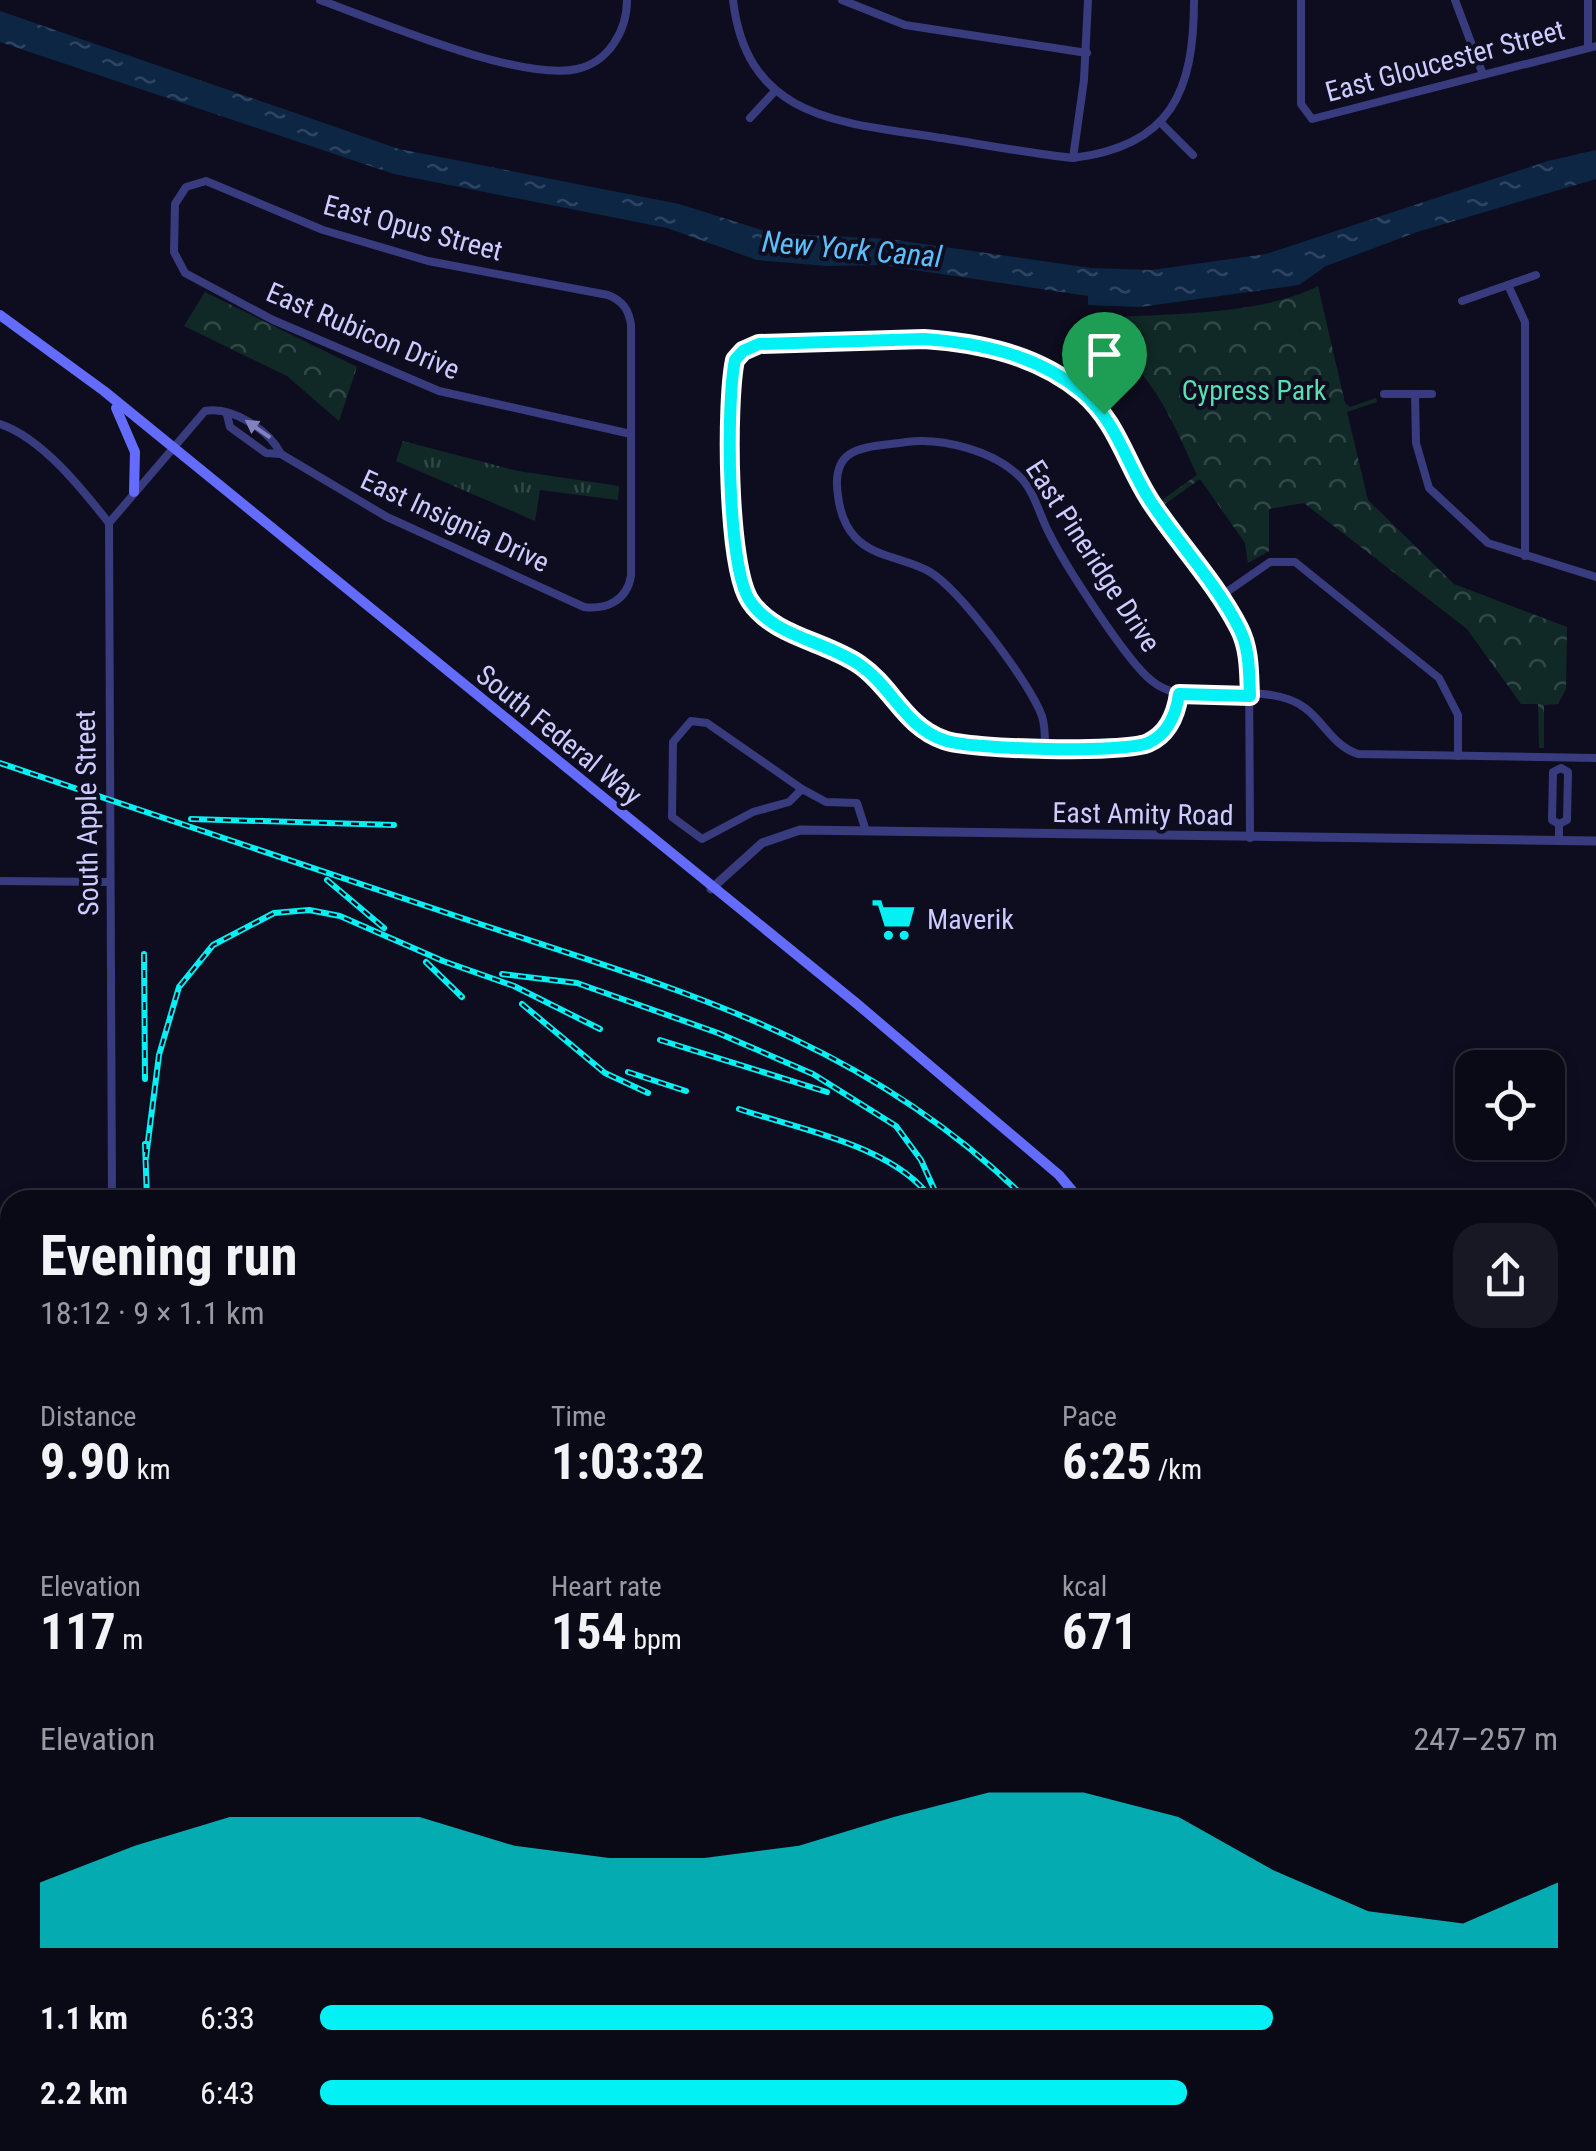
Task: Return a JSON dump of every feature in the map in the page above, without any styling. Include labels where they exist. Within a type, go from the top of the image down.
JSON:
[{"type":"main road","name":"South Federal Way","points":[[0,315],[104,391],[711,890],[856,1003],[1059,1174],[1072,1190]]},
{"type":"main road","points":[[104,391],[132,439],[137,466],[134,492]]},
{"type":"street","points":[[320,0],[502,60],[554,70],[578,69],[601,58],[622,27],[627,0]]},
{"type":"street","points":[[734,0],[745,46],[775,91],[812,115],[836,122],[1073,158],[1107,154],[1142,139],[1161,123],[1182,91],[1191,64],[1194,0]]},
{"type":"street","points":[[842,0],[905,24],[1087,52]]},
{"type":"street","points":[[1073,158],[1087,52],[1088,0]]},
{"type":"street","name":"East Gloucester Street","points":[[1301,0],[1300,104],[1306,116],[1319,119],[1482,72],[1592,46]]},
{"type":"street","points":[[1455,0],[1482,72]]},
{"type":"street","points":[[1588,0],[1592,46]]},
{"type":"street","points":[[750,118],[775,91]]},
{"type":"street","points":[[1161,123],[1193,155]]},
{"type":"street","name":"East Opus Street","points":[[196,182],[217,184],[323,230],[428,261],[608,296],[622,303],[631,325],[631,434]]},
{"type":"street","name":"East Rubicon Drive","points":[[196,182],[180,193],[175,204],[174,252],[185,273],[290,328],[438,391],[631,434]]},
{"type":"street","points":[[1462,300],[1536,275]]},
{"type":"street","points":[[1508,284],[1526,322],[1524,556]]},
{"type":"street","points":[[1250,838],[1250,696],[1250,660],[1240,629],[1148,497],[1123,442],[1104,414],[1048,369],[986,347],[924,339],[759,344],[743,351],[732,372],[734,554],[750,602],[775,625],[861,665],[912,722],[934,736],[964,745],[1133,748],[1150,742],[1173,718],[1179,694],[1250,696],[1300,704],[1338,745],[1358,754],[1561,763],[1596,758]]},
{"type":"street","points":[[1384,394],[1432,394]]},
{"type":"street","points":[[1415,394],[1416,443],[1429,488],[1488,543],[1596,577]]},
{"type":"street","points":[[0,424],[18,430],[88,496],[109,523],[205,411],[216,409],[227,415]]},
{"type":"street","name":"East Insignia Drive","points":[[281,454],[274,441],[239,416],[227,415],[230,428],[266,452],[281,454],[387,517],[584,607],[596,609],[617,602],[631,576],[631,434]]},
{"type":"street","name":"East Pineridge Drive","points":[[1045,746],[1042,714],[964,601],[925,569],[868,548],[851,533],[840,511],[837,467],[858,450],[927,441],[970,450],[1006,465],[1023,480],[1064,560],[1142,672],[1179,694]]},
{"type":"street","name":"South Apple Street","points":[[109,523],[112,1190]]},
{"type":"street","points":[[1218,598],[1270,562],[1296,562],[1439,678],[1458,715],[1458,756]]},
{"type":"street","points":[[802,789],[788,802],[753,812],[702,839],[672,816],[673,742],[691,721],[707,722],[826,802],[857,803],[865,828]]},
{"type":"street","points":[[1560,824],[1567,820],[1568,772],[1561,763]]},
{"type":"street","points":[[1560,824],[1552,820],[1552,804],[1554,772],[1561,763]]},
{"type":"street","points":[[1559,841],[1560,824]]},
{"type":"street","name":"East Amity Road","points":[[711,890],[728,869],[782,833],[865,828],[1596,842]]},
{"type":"street","points":[[0,880],[110,882]]},
{"type":"green space","name":"Cypress Park","points":[[1318,286],[1345,403],[1350,407],[1376,398],[1377,402],[1347,412],[1368,500],[1454,584],[1567,627],[1566,689],[1558,704],[1544,705],[1544,748],[1539,748],[1538,704],[1521,704],[1467,629],[1304,503],[1269,509],[1269,551],[1248,563],[1245,543],[1200,479],[1162,506],[1159,502],[1197,475],[1152,388],[1124,354],[1082,319],[1235,309],[1265,304]]},
{"type":"green space","points":[[205,292],[357,367],[339,421],[287,376],[184,326]]},
{"type":"green space","points":[[403,441],[518,471],[619,486],[618,500],[540,490],[535,521],[396,461]]},
{"type":"water","name":"New York Canal","points":[[0,11],[399,149],[679,204],[771,233],[889,239],[1091,268],[1152,270],[1266,254],[1548,161],[1596,150],[1596,179],[1417,232],[1326,266],[1299,285],[1140,307],[1088,305],[1088,296],[881,265],[827,266],[757,260],[667,228],[394,174],[0,42]]},
{"type":"railway","points":[[0,763],[614,968],[761,1024],[899,1097],[964,1144],[1016,1190]]},
{"type":"railway","points":[[191,819],[394,825]]},
{"type":"railway","points":[[327,880],[384,928]]},
{"type":"railway","points":[[146,1157],[159,1055],[179,987],[213,945],[274,913],[309,910],[340,916],[443,961],[514,986],[600,1029]]},
{"type":"railway","points":[[144,954],[145,1079]]},
{"type":"railway","points":[[426,962],[462,997]]},
{"type":"railway","points":[[502,974],[577,983],[718,1033],[813,1074],[896,1126],[921,1160],[934,1190]]},
{"type":"railway","points":[[522,1004],[605,1073],[648,1093]]},
{"type":"railway","points":[[660,1040],[827,1092]]},
{"type":"railway","points":[[628,1072],[686,1091]]},
{"type":"railway","points":[[739,1109],[871,1153],[895,1166],[924,1190]]},
{"type":"railway","points":[[145,1144],[147,1190]]},
{"type":"place","name":"Maverik","points":[[894,919]]},
{"type":"route","points":[[924,339],[986,347],[1048,369],[1104,414],[1123,442],[1148,497],[1240,629],[1250,660],[1250,696],[1179,694],[1173,718],[1164,732],[1150,742],[1133,748],[948,742],[912,722],[861,665],[762,616],[739,580],[734,554],[732,372],[735,360],[751,346],[924,339]]}]
